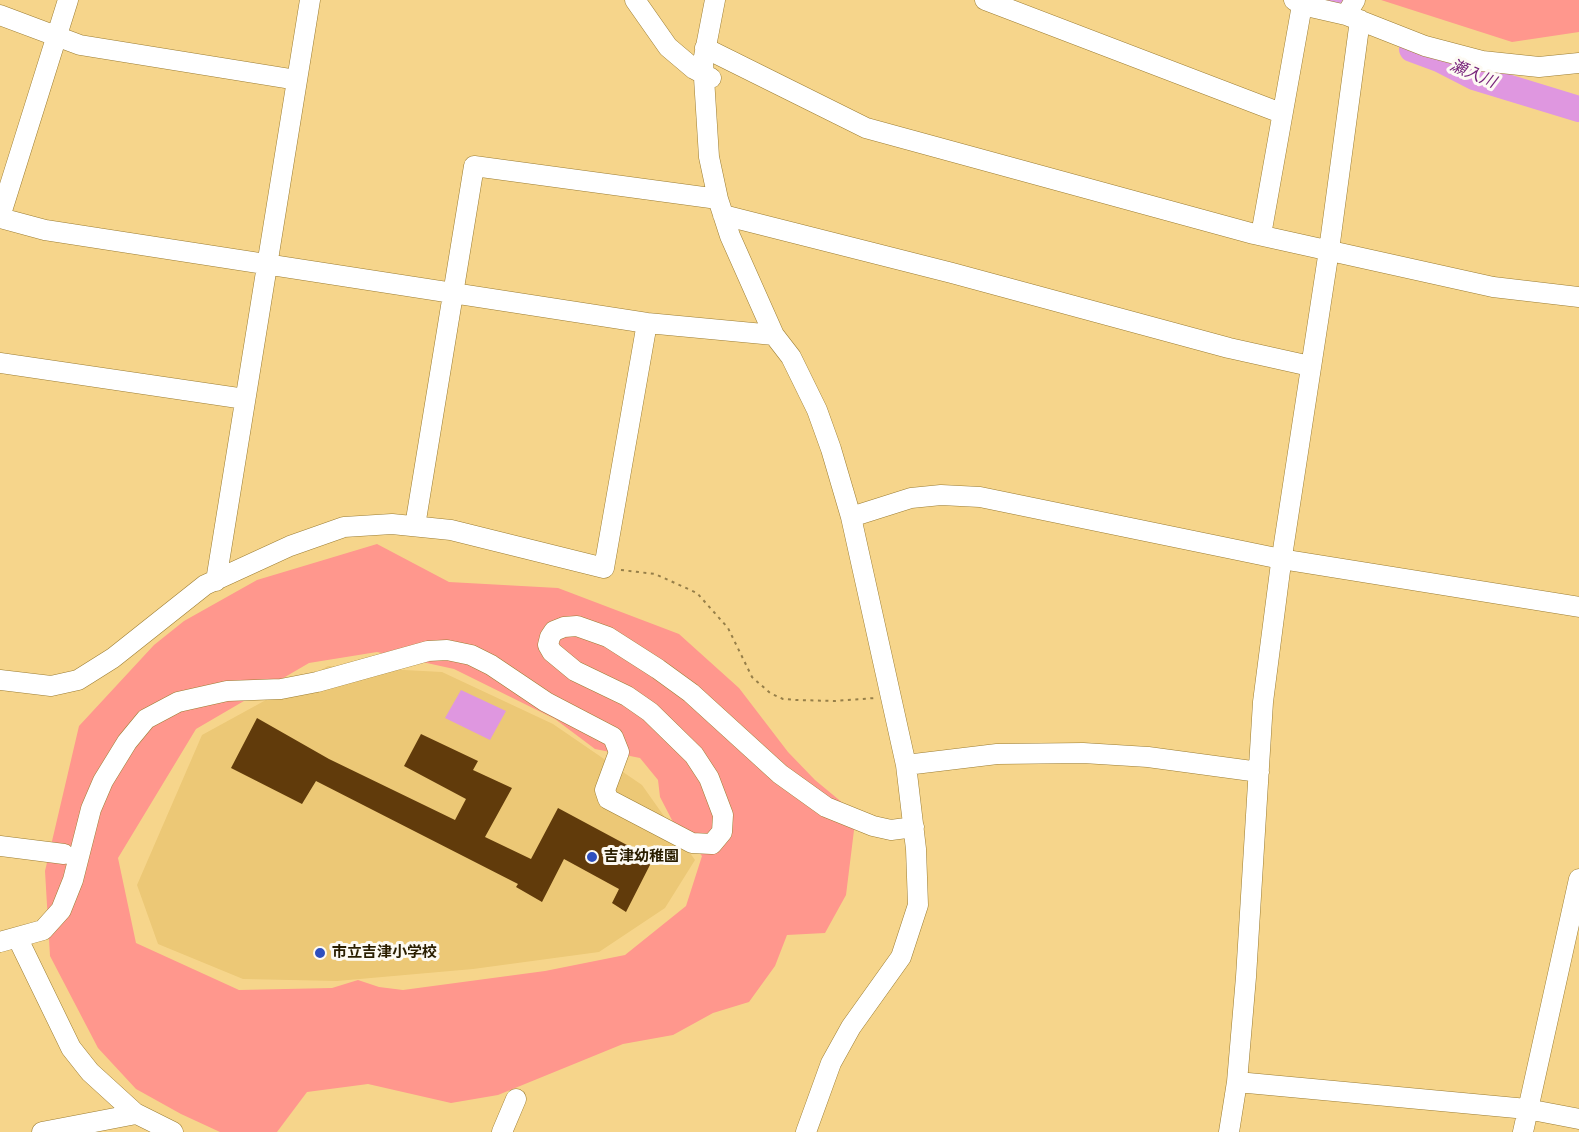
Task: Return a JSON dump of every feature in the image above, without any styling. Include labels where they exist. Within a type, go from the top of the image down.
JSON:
[{"type":"street","points":[[68,0],[0,218],[45,230],[268,266],[647,323],[774,335]]},
{"type":"street","points":[[216,581],[310,0]]},
{"type":"street","points":[[635,0],[668,47],[707,76]]},
{"type":"street","points":[[715,0],[705,48],[709,157],[721,207],[774,335],[791,357],[817,411],[851,517],[906,765],[914,827],[918,906],[912,929],[901,957],[884,985],[851,1027],[831,1063],[806,1132]]},
{"type":"street","points":[[985,0],[1281,113]]},
{"type":"street","points":[[1261,235],[1298,3],[1354,12],[1425,46],[1482,61],[1539,67],[1579,63]]},
{"type":"street","points":[[1229,1132],[1237,1082],[1263,702],[1281,559],[1329,250],[1354,12]]},
{"type":"street","points":[[0,15],[80,45],[297,80]]},
{"type":"street","points":[[705,48],[833,114],[866,128],[1261,235],[1492,287],[1579,297]]},
{"type":"street","points":[[415,526],[455,294],[474,166],[721,207],[1228,348],[1310,366]]},
{"type":"street","points":[[0,680],[51,686],[78,680],[113,658],[206,585],[290,546],[344,527],[392,524],[451,530],[604,568],[647,323]]},
{"type":"street","points":[[0,363],[245,399]]},
{"type":"street","points":[[851,517],[911,498],[941,495],[980,497],[1281,559],[1579,607]]},
{"type":"street","points":[[173,1132],[136,1114],[90,1072],[71,1048],[9,940],[42,930],[60,910],[73,880],[91,809],[103,781],[127,742],[146,719],[178,702],[227,692],[281,689],[317,682],[428,651],[447,650],[471,655],[491,665],[546,702],[613,737],[619,752],[605,790],[608,799],[692,843],[711,844],[722,832],[723,815],[709,778],[694,755],[650,712],[627,696],[575,671],[552,652],[548,645],[554,631],[577,626],[608,637],[658,669],[691,693],[780,774],[826,807],[873,826],[891,830],[914,827]]},
{"type":"street","points":[[906,765],[997,754],[1083,753],[1148,757],[1259,772]]},
{"type":"street","points":[[0,846],[64,854]]},
{"type":"street","points":[[1523,1132],[1579,879]]},
{"type":"street","points":[[1237,1082],[1527,1109],[1579,1119]]},
{"type":"street","points":[[502,1132],[516,1099]]},
{"type":"street","points":[[42,1132],[136,1114]]},
{"type":"path","points":[[604,568],[655,574],[697,593],[728,628],[752,677],[770,693],[783,699],[797,700],[835,701],[875,698]]},
{"type":"shaded area","points":[[1381,0],[1579,0],[1579,32],[1512,42]]},
{"type":"shaded area","points":[[377,544],[449,582],[558,588],[679,634],[739,688],[788,752],[815,780],[856,814],[846,895],[825,933],[787,935],[775,966],[749,1002],[713,1013],[673,1035],[623,1044],[498,1095],[451,1103],[368,1084],[307,1092],[277,1132],[220,1132],[136,1089],[98,1048],[50,956],[45,871],[79,726],[154,645],[184,621],[257,580]],"holes":[[[377,652],[454,669],[555,719],[595,749],[640,758],[658,780],[660,797],[673,822],[702,856],[686,906],[625,955],[545,971],[403,990],[379,987],[358,980],[332,988],[239,990],[136,943],[118,858],[196,729],[309,663]]]},
{"type":"shaded area","points":[[328,666],[442,672],[553,724],[642,785],[695,860],[665,908],[599,952],[473,969],[337,981],[243,979],[158,944],[137,885],[202,735]]},
{"type":"shaded area","points":[[461,690],[506,711],[490,740],[445,718]]},
{"type":"building","points":[[257,718],[329,759],[455,820],[466,799],[404,766],[421,734],[478,761],[473,770],[512,788],[485,837],[531,859],[558,808],[653,859],[626,912],[612,903],[619,889],[564,859],[542,902],[516,887],[518,884],[316,781],[302,804],[231,768]]},
{"type":"waterway","name":"瀬入川","points":[[1337,0],[1341,2]]},
{"type":"waterway","name":"瀬入川","points":[[1412,49],[1439,59],[1474,77],[1579,109]]},
{"type":"place","name":"吉津幼稚園","points":[[592,857]]},
{"type":"place","name":"市立吉津小学校","points":[[320,953]]}]
